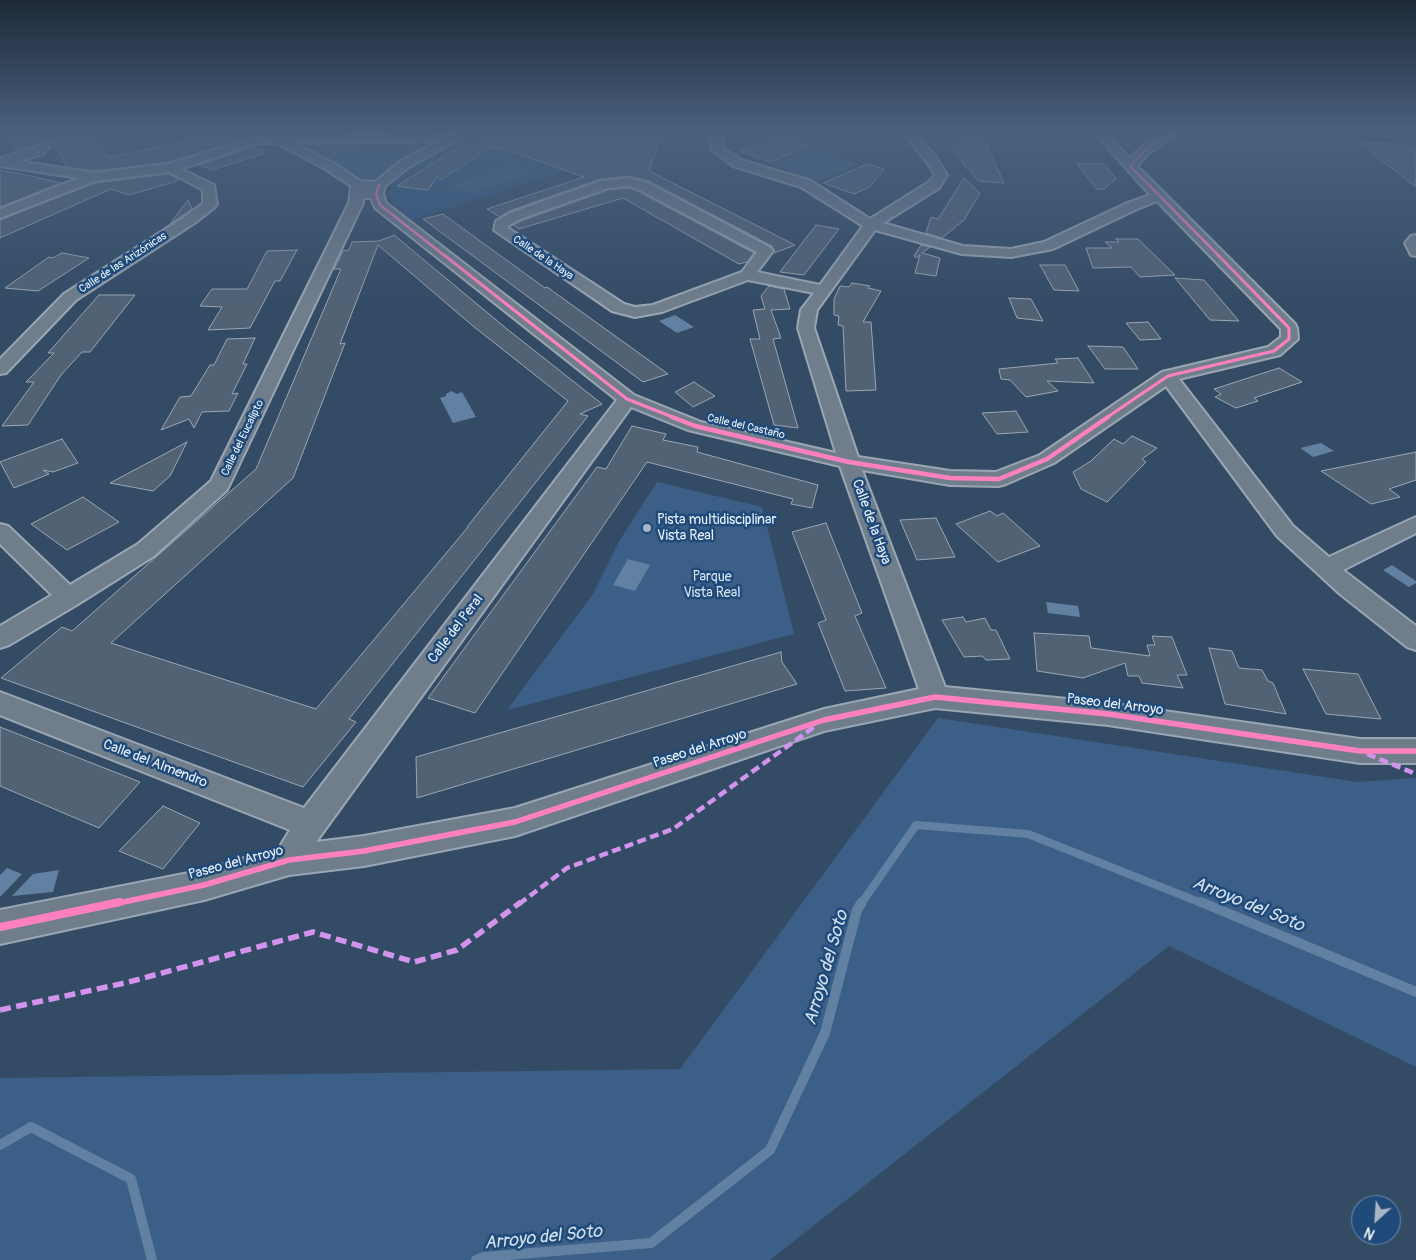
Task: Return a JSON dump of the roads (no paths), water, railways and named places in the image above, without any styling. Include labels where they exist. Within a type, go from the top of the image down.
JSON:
[{"type":"street","points":[[0,214],[61,190]]},
{"type":"street","name":"Calle de las Arizónicas","points":[[0,369],[70,297],[210,204],[209,190]]},
{"type":"street","points":[[348,190],[355,199],[367,204],[380,205],[376,194],[377,190]]},
{"type":"street","points":[[355,199],[370,190]]},
{"type":"street","name":"Calle de la Haya","points":[[590,190],[515,216],[501,224],[501,230],[618,308],[634,312],[656,308],[748,275],[766,252],[650,190]]},
{"type":"street","points":[[815,190],[864,222],[962,250],[1011,254],[1048,246],[1130,207],[1158,196]]},
{"type":"street","points":[[872,224],[926,190]]},
{"type":"street","points":[[1130,207],[1141,190]]},
{"type":"street","points":[[1151,190],[1174,210],[1289,328],[1289,339],[1274,351],[1168,376],[1285,531],[1325,569],[1416,640]]},
{"type":"street","name":"Calle del Eucalipto","points":[[0,638],[146,550],[220,485],[355,199]]},
{"type":"street","name":"Calle del Castaño","points":[[380,205],[627,399],[696,426],[849,462],[950,478],[999,479],[1047,459],[1168,376]]},
{"type":"street","points":[[1130,207],[1144,206],[1174,210]]},
{"type":"street","name":"Calle de la Haya","points":[[872,224],[809,310],[806,328],[849,462],[935,698]]},
{"type":"street","points":[[1416,239],[1412,243],[1416,252]]},
{"type":"street","points":[[748,275],[823,290]]},
{"type":"street","name":"Calle del Peral","points":[[289,860],[310,824],[627,399]]},
{"type":"street","points":[[1325,569],[1416,524]]},
{"type":"street","points":[[0,531],[69,598]]},
{"type":"street","name":"Paseo del Arroyo","points":[[0,927],[204,885],[289,860],[364,851],[515,822],[824,720],[935,698],[1108,714],[1360,751],[1416,751]]},
{"type":"street","name":"Calle del Almendro","points":[[0,703],[310,824]]},
{"type":"waterway","name":"Arroyo del Soto","points":[[861,904],[916,825],[1028,834],[1204,904]]},
{"type":"waterway","name":"Arroyo del Soto","points":[[476,1260],[484,1257],[651,1243],[770,1150],[825,1033],[857,910],[862,902]]},
{"type":"waterway","name":"Arroyo del Soto","points":[[1201,902],[1416,992]]},
{"type":"waterway","name":"Arroyo del Soto","points":[[0,1145],[31,1127],[131,1179],[152,1260]]},
{"type":"place","name":"Pista multidisciplinar Vista Real","points":[[647,528]]},
{"type":"park label","name":"Parque Vista Real","points":[[712,586]]}]
